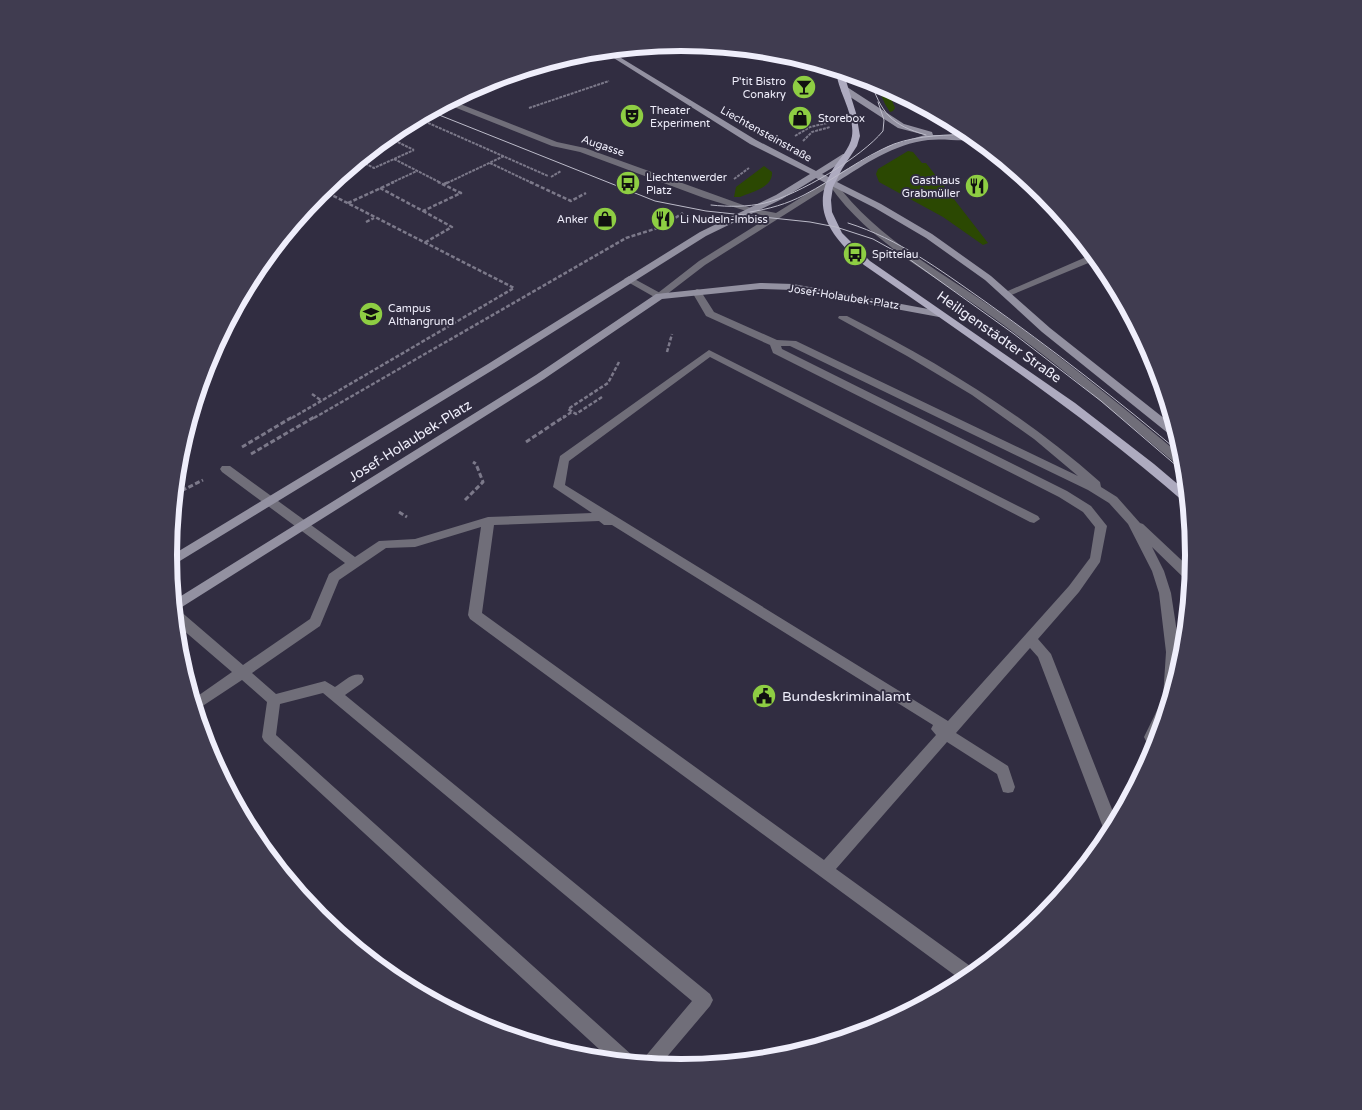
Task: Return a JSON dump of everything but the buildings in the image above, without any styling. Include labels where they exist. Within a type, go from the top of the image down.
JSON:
[{"type":"main road","name":"Liechtensteinstraße","points":[[614,56],[753,142],[816,174]]},
{"type":"main road","name":"Heiligenstädter Straße","points":[[841,77],[856,133],[854,143],[831,182],[827,201],[832,227],[837,235],[861,259],[1080,411],[1123,444],[1180,493]]},
{"type":"main road","points":[[844,89],[882,115],[906,128],[923,133],[953,137]]},
{"type":"main road","points":[[831,182],[879,152],[895,145],[915,140],[962,137]]},
{"type":"main road","points":[[753,210],[780,197],[846,156]]},
{"type":"main road","points":[[816,174],[929,236],[970,263],[1046,330],[1169,427]]},
{"type":"main road","name":"Josef-Holaubek-Platz","points":[[177,559],[492,366],[629,279],[714,228],[753,210]]},
{"type":"main road","name":"Josef-Holaubek-Platz","points":[[180,603],[540,377],[659,296],[760,286],[793,288],[939,314]]},
{"type":"street","name":"Augasse","points":[[454,105],[555,144],[582,150],[707,196],[777,216]]},
{"type":"street","points":[[629,279],[659,296],[702,263],[831,182],[845,202],[876,232],[996,315],[1105,398],[1175,457]]},
{"type":"street","points":[[1006,294],[1089,259]]},
{"type":"street","points":[[698,292],[710,314],[774,343],[792,343],[1092,488],[1113,500],[1133,522],[1158,571],[1165,592],[1173,652],[1172,666]]},
{"type":"street","points":[[843,318],[891,342],[962,384],[1017,422],[1076,466],[1185,571]]},
{"type":"street","points":[[774,343],[778,351],[1063,494],[1087,509],[1101,526],[1096,559],[1074,589],[826,870]]},
{"type":"street","points":[[950,729],[559,487],[564,459],[709,353],[1034,519]]},
{"type":"street","points":[[230,472],[354,563]]},
{"type":"street","points":[[199,702],[316,622],[334,577],[383,544],[415,543],[488,522],[601,517],[1003,770],[1008,788]]},
{"type":"street","points":[[488,522],[475,616],[964,972]]},
{"type":"street","points":[[182,621],[274,700]]},
{"type":"street","points":[[1029,639],[1044,654],[1109,821]]},
{"type":"street","points":[[334,695],[358,679]]},
{"type":"street","points":[[274,700],[325,687],[704,1000],[655,1058]]},
{"type":"street","points":[[274,700],[269,737],[619,1054]]},
{"type":"path","points":[[492,120],[638,71]]},
{"type":"path","points":[[425,121],[548,176]]},
{"type":"path","points":[[793,138],[810,127],[827,123]]},
{"type":"path","points":[[800,145],[812,132],[827,127]]},
{"type":"path","points":[[364,163],[374,168],[414,150],[395,140]]},
{"type":"path","points":[[444,184],[505,156]]},
{"type":"path","points":[[394,159],[461,192],[423,211]]},
{"type":"path","points":[[490,163],[571,201],[586,193]]},
{"type":"path","points":[[347,203],[417,171]]},
{"type":"path","points":[[380,188],[452,226],[423,243]]},
{"type":"path","points":[[230,472],[232,453],[514,288],[330,194]]},
{"type":"path","points":[[230,472],[626,238],[662,228],[681,214]]},
{"type":"path","points":[[366,222],[375,217]]},
{"type":"path","points":[[667,352],[672,334]]},
{"type":"path","points":[[608,393],[576,414],[568,409],[608,383],[619,362]]},
{"type":"path","points":[[312,394],[322,401]]},
{"type":"path","points":[[526,442],[572,411]]},
{"type":"path","points":[[461,502],[473,494],[484,482],[476,464],[473,462]]},
{"type":"green space","points":[[880,93],[891,97],[895,108],[890,112]]},
{"type":"green space","points":[[908,151],[913,152],[922,163],[926,163],[988,243],[983,245],[943,217],[879,182],[876,174],[878,169]]},
{"type":"green space","points":[[764,166],[772,172],[769,182],[755,191],[740,197],[734,197],[736,187]]},
{"type":"tram line","points":[[874,90],[878,101],[889,116],[904,127],[926,135]]},
{"type":"tram line","points":[[711,205],[738,206],[765,203],[779,199],[828,174],[860,152],[883,131],[884,120],[878,102]]},
{"type":"tram line","points":[[437,114],[655,201],[706,211],[810,222],[836,227],[873,239],[909,259],[1014,334],[1101,401],[1176,466]]},
{"type":"tram line","points":[[750,212],[778,206],[798,198],[871,155],[894,144],[923,137],[959,134]]},
{"type":"tram line","points":[[848,223],[902,246],[951,278],[1060,356],[1173,447]]},
{"type":"place","name":"P'tit Bistro Conakry","points":[[804,87]]},
{"type":"place","name":"Theater Experiment","points":[[632,116]]},
{"type":"place","name":"Storebox","points":[[800,118]]},
{"type":"place","name":"Liechtenwerder Platz","points":[[628,183]]},
{"type":"place","name":"Gasthaus Grabmüller","points":[[977,186]]},
{"type":"place","name":"Anker","points":[[605,219]]},
{"type":"place","name":"Li Nudeln-Imbiss","points":[[663,219]]},
{"type":"place","name":"Spittelau","points":[[855,254]]},
{"type":"place","name":"Campus Althangrund","points":[[371,314]]},
{"type":"place","name":"Bundeskriminalamt","points":[[764,696]]}]
